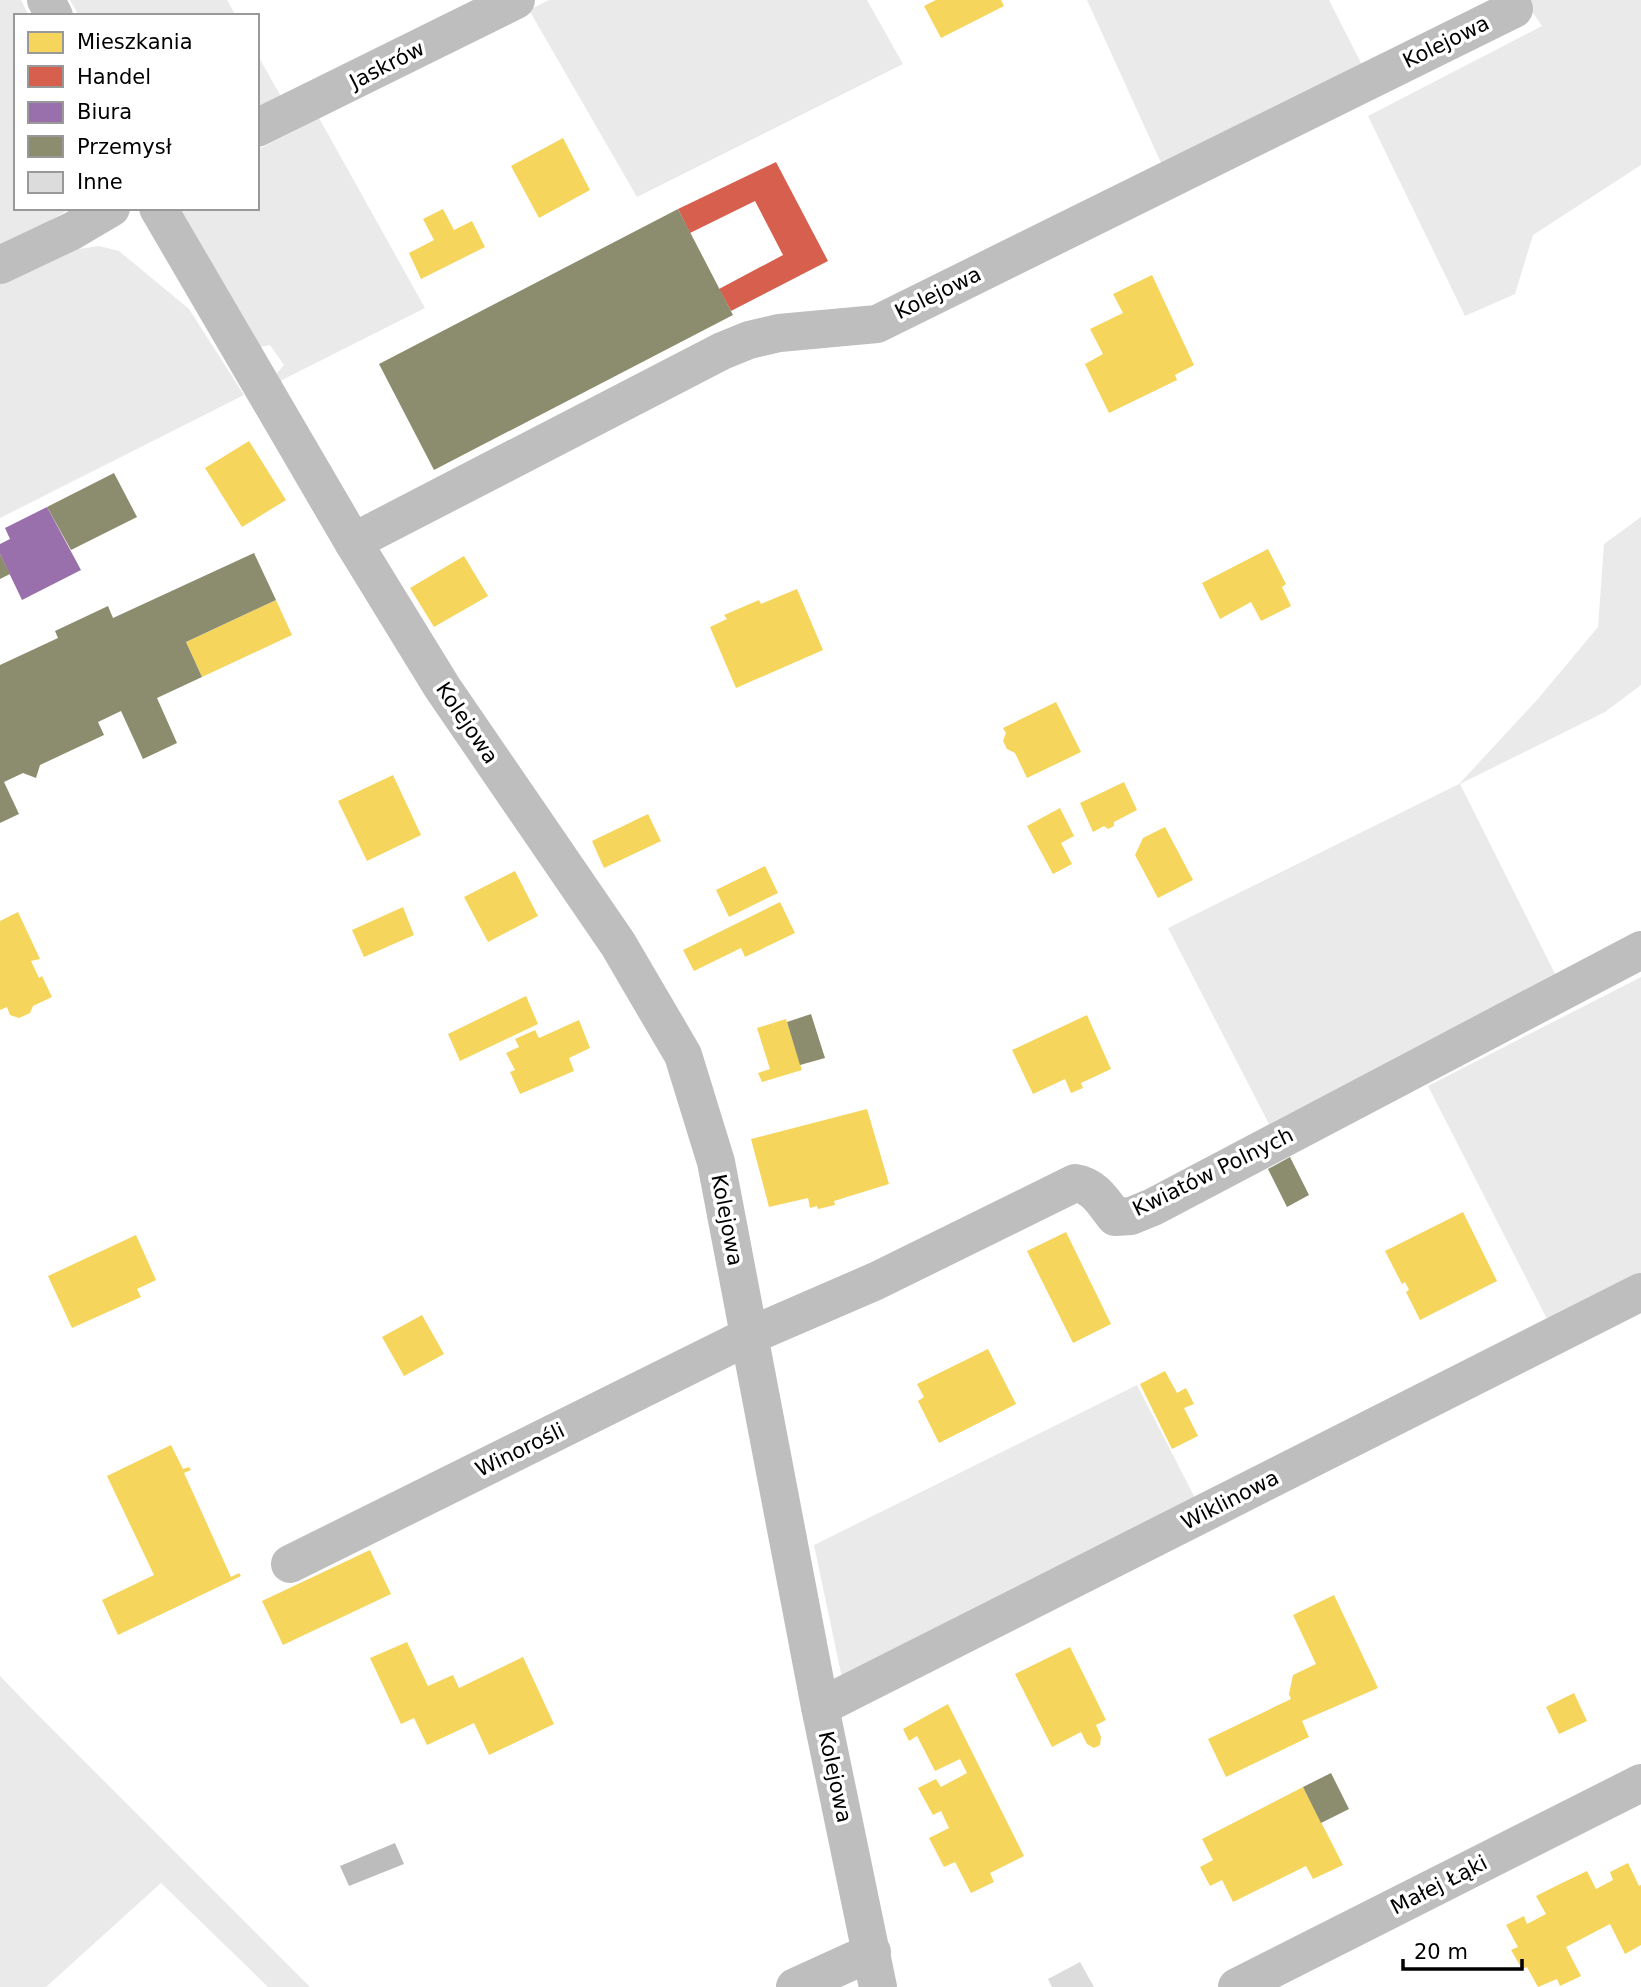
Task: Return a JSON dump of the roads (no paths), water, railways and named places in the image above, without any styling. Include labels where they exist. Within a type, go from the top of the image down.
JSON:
[{"type":"street","name":"Jaskrów","points":[[259,127],[516,0]]},
{"type":"street","name":"Kolejowa","points":[[353,542],[722,351],[779,333],[877,324],[1514,9]]},
{"type":"street","points":[[0,265],[72,231],[108,210]]},
{"type":"street","name":"Kolejowa","points":[[159,210],[353,542],[442,687],[618,944],[682,1055],[716,1162],[820,1707],[875,1969]]},
{"type":"street","name":"Kwiatów Polnych","points":[[749,1336],[876,1281],[1075,1183],[1087,1185],[1115,1217],[1131,1216],[1153,1207],[1641,950]]},
{"type":"street","name":"Wiklinowa","points":[[820,1707],[1641,1292]]},
{"type":"street","name":"Winorośli","points":[[290,1564],[749,1336]]},
{"type":"street","name":"Małej Łąki","points":[[1237,1987],[1641,1783]]},
{"type":"street","points":[[795,1987],[875,1969]]}]
